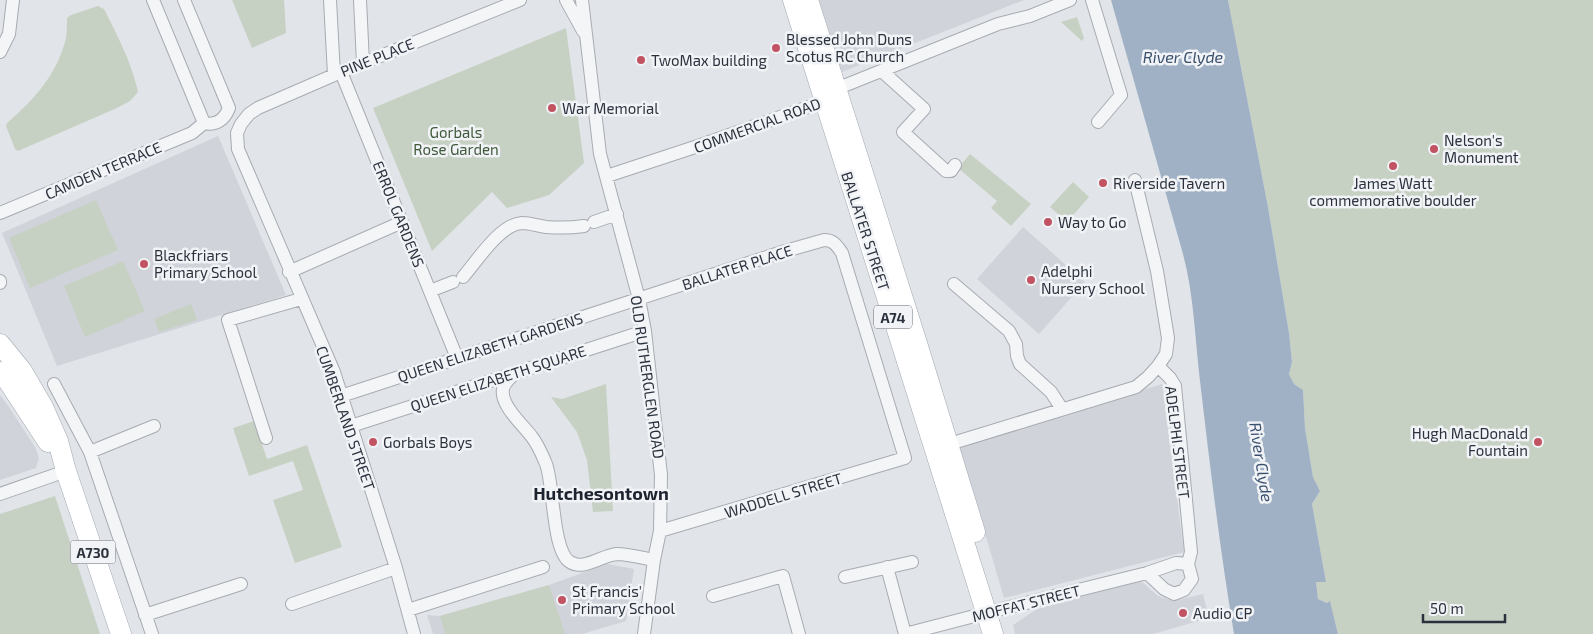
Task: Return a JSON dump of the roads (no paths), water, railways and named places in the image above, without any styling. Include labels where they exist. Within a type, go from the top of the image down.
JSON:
[{"type":"main road","name":"BALLATER STREET","points":[[793,0],[830,95],[942,446],[992,611],[1006,634]]},
{"type":"main road","name":"BALLATER STREET","points":[[808,0],[830,95]]},
{"type":"main road","name":"A730","points":[[0,344],[22,371],[43,407],[58,441],[66,471],[121,634]]},
{"type":"main road","name":"A730","points":[[0,372],[66,471]]},
{"type":"main road","name":"BALLATER STREET","points":[[992,611],[992,634]]},
{"type":"street","points":[[0,52],[9,34],[13,0]]},
{"type":"street","points":[[152,0],[204,123]]},
{"type":"street","name":"CAMDEN TERRACE","points":[[0,213],[192,133],[204,123],[219,122],[225,117],[229,108],[227,100],[184,0]]},
{"type":"street","name":"ERROL GARDENS","points":[[330,0],[337,73],[402,222],[457,358]]},
{"type":"street","points":[[360,0],[363,63]]},
{"type":"street","name":"PINE PLACE","points":[[241,124],[249,114],[258,108],[337,73],[520,0]]},
{"type":"street","name":"OLD RUTHERGLEN ROAD","points":[[566,0],[586,35]]},
{"type":"street","name":"OLD RUTHERGLEN ROAD","points":[[582,0],[600,154],[639,299],[645,331],[661,475],[660,532],[654,560],[644,634]]},
{"type":"street","name":"COMMERCIAL ROAD","points":[[607,176],[698,146],[830,95],[998,24],[1030,16],[1070,0]]},
{"type":"street","points":[[1092,0],[1121,94],[1098,122]]},
{"type":"street","points":[[883,72],[924,109],[903,132],[946,171],[951,170],[955,165]]},
{"type":"street","name":"CUMBERLAND STREET","points":[[241,124],[237,133],[238,149],[289,272],[334,372],[396,568],[414,634]]},
{"type":"street","name":"ADELPHI STREET","points":[[1135,180],[1157,271],[1168,338],[1166,354],[1158,366],[1175,386],[1191,552],[1188,564]]},
{"type":"street","points":[[430,291],[458,279],[496,237],[508,228],[521,223],[570,228],[589,224],[617,214]]},
{"type":"street","points":[[289,272],[402,222]]},
{"type":"street","name":"BALLATER PLACE","points":[[639,299],[799,247],[829,240],[842,253],[905,458]]},
{"type":"street","points":[[954,284],[1009,331],[1016,344],[1020,364],[1051,392],[1062,409]]},
{"type":"street","points":[[266,438],[228,320],[301,299]]},
{"type":"street","name":"QUEEN ELIZABETH GARDENS","points":[[342,396],[639,299]]},
{"type":"street","name":"QUEEN ELIZABETH SQUARE","points":[[351,426],[645,331]]},
{"type":"street","points":[[942,446],[1136,387],[1148,378],[1158,366]]},
{"type":"street","points":[[514,374],[506,382],[502,395],[505,404],[533,438],[547,466],[554,520],[565,558],[570,563],[582,565],[608,555],[618,554],[654,560]]},
{"type":"street","points":[[54,384],[90,452],[152,634]]},
{"type":"street","points":[[90,452],[154,426]]},
{"type":"street","name":"WADDELL STREET","points":[[660,532],[905,458]]},
{"type":"street","points":[[0,494],[66,471]]},
{"type":"street","points":[[845,577],[912,562]]},
{"type":"street","name":"MOFFAT STREET","points":[[905,634],[1147,574],[1176,563],[1188,564]]},
{"type":"street","points":[[1147,574],[1164,589],[1174,594],[1184,590],[1192,579],[1188,564]]},
{"type":"street","points":[[887,567],[905,634]]},
{"type":"street","points":[[292,604],[396,568]]},
{"type":"street","points":[[408,610],[543,568]]},
{"type":"street","points":[[713,596],[783,576],[799,634]]},
{"type":"street","points":[[146,615],[241,584]]},
{"type":"water","name":"River Clyde","points":[[1111,0],[1228,0],[1268,207],[1289,333],[1292,362],[1289,374],[1294,384],[1303,390],[1305,428],[1313,477],[1320,491],[1312,504],[1326,582],[1316,582],[1318,599],[1327,603],[1330,601],[1338,634],[1234,634],[1224,571],[1187,270]]},
{"type":"place","name":"Blessed John Duns Scotus RC Church","points":[[776,48]]},
{"type":"place","name":"TwoMax building","points":[[641,60]]},
{"type":"place","name":"War Memorial","points":[[552,108]]},
{"type":"place","name":"Nelson's Monument","points":[[1434,149]]},
{"type":"place","name":"James Watt commemorative boulder","points":[[1393,166]]},
{"type":"place","name":"Riverside Tavern","points":[[1103,183]]},
{"type":"place","name":"Way to Go","points":[[1048,222]]},
{"type":"place","name":"Blackfriars Primary School","points":[[144,264]]},
{"type":"place","name":"Adelphi Nursery School","points":[[1031,280]]},
{"type":"place","name":"Gorbals Boys","points":[[373,442]]},
{"type":"place","name":"Hugh MacDonald Fountain","points":[[1538,442]]},
{"type":"place","name":"St Francis' Primary School","points":[[562,600]]},
{"type":"place","name":"Audio CP","points":[[1183,613]]},
{"type":"district","name":"Hutchesontown","points":[[601,493]]},
{"type":"park label","name":"Gorbals Rose Garden","points":[[456,140]]}]
